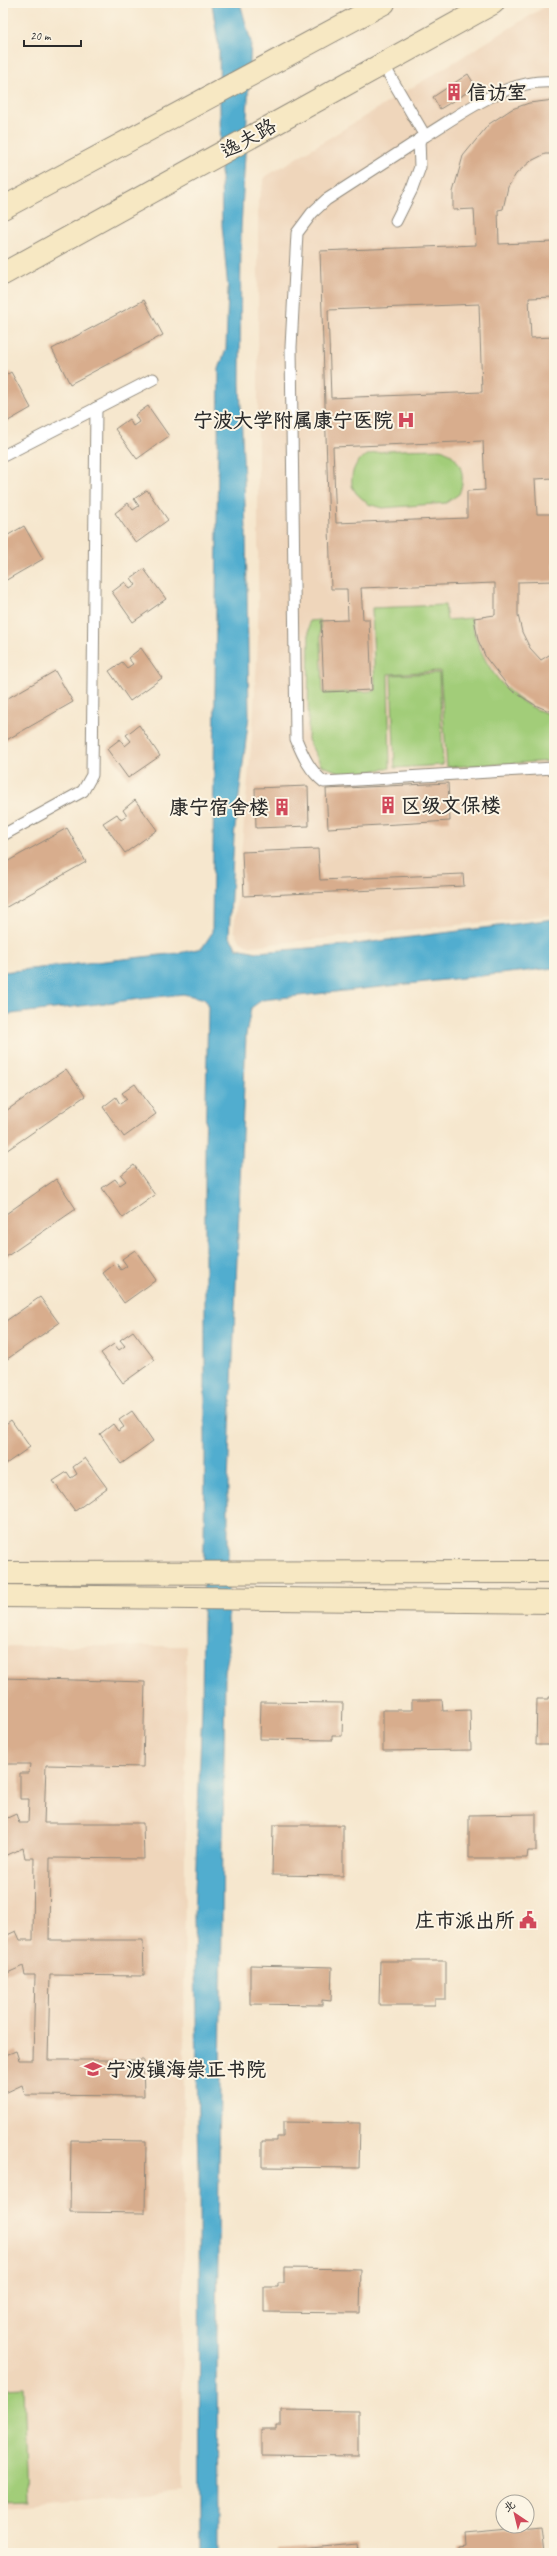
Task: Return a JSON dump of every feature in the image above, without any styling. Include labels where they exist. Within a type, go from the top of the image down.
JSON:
[{"type":"street","points":[[3,208],[384,3]]},
{"type":"street","name":"逸夫路","points":[[3,274],[493,3]]},
{"type":"street","points":[[3,1573],[233,1574],[554,1572]]},
{"type":"street","points":[[3,1596],[554,1602]]},
{"type":"lane","points":[[383,64],[422,138],[420,166],[412,189],[396,221]]},
{"type":"lane","points":[[554,82],[514,87],[479,103],[326,200],[312,213],[297,233],[292,347],[296,739],[305,760],[316,776],[324,782],[554,768]]},
{"type":"lane","points":[[3,456],[153,379]]},
{"type":"lane","points":[[3,835],[83,791],[92,775],[96,408]]},
{"type":"shaded area","name":"宁波大学附属康宁医院","points":[[551,3],[554,3],[554,915],[251,946],[240,941],[234,930],[253,725],[258,640],[258,201],[265,177]]},
{"type":"shaded area","name":"宁波镇海崇正书院","points":[[3,1646],[186,1646],[182,2491],[3,2507]]},
{"type":"green space","points":[[441,449],[453,456],[462,473],[459,494],[446,503],[382,508],[368,504],[356,493],[352,486],[352,475],[356,464],[368,455],[388,451]]},
{"type":"green space","points":[[445,605],[447,620],[471,618],[480,650],[488,665],[509,691],[523,702],[538,710],[554,715],[554,761],[447,767],[440,671],[388,674],[390,768],[346,775],[321,765],[308,740],[309,621],[320,620],[323,693],[375,691],[372,608]]},
{"type":"green space","points":[[439,673],[443,765],[395,768],[391,675]]},
{"type":"green space","points":[[24,2387],[28,2500],[3,2501],[3,2388]]},
{"type":"water","points":[[212,3],[240,3],[251,42],[241,229],[240,384],[246,529],[249,716],[234,836],[229,936],[237,948],[257,952],[348,945],[554,919],[554,968],[262,1000],[251,1008],[246,1035],[228,1482],[228,1657],[225,1672],[217,2333],[218,2553],[200,2553],[199,2169],[194,1916],[202,1707],[205,1460],[205,1148],[208,1007],[205,999],[183,994],[3,1015],[3,972],[179,953],[202,948],[212,933],[219,369],[226,349],[228,289],[222,225],[219,50]]},
{"type":"building","name":"信访室","points":[[468,74],[476,87],[440,109],[433,97]]},
{"type":"building","points":[[554,100],[554,154],[545,154],[531,161],[516,174],[508,187],[503,209],[498,210],[499,244],[554,242],[554,297],[529,298],[531,338],[554,337],[554,478],[535,479],[537,514],[554,514],[554,581],[518,582],[518,615],[522,632],[530,648],[541,660],[554,652],[554,713],[535,705],[511,690],[486,658],[478,640],[474,618],[495,615],[495,583],[361,588],[363,619],[369,619],[372,690],[324,692],[321,621],[348,620],[347,589],[331,589],[320,251],[476,245],[474,209],[453,210],[453,192],[463,156],[489,124],[512,109],[529,103]],"holes":[[[479,304],[482,392],[331,398],[328,310]],[[483,441],[485,490],[467,491],[467,518],[336,523],[333,447]]]},
{"type":"building","points":[[144,300],[163,335],[70,384],[52,349]]},
{"type":"building","points":[[11,372],[31,408],[3,424],[3,377]]},
{"type":"building","points":[[148,406],[169,436],[137,459],[115,429],[129,419],[133,426],[139,422],[135,415]]},
{"type":"building","points":[[147,490],[168,520],[136,543],[115,513],[128,503],[133,510],[139,506],[134,499]]},
{"type":"building","points":[[24,526],[43,559],[3,582],[3,538]]},
{"type":"building","points":[[144,569],[166,599],[133,622],[112,592],[125,582],[130,589],[136,585],[131,578]]},
{"type":"building","points":[[141,648],[162,678],[130,701],[109,671],[122,662],[127,668],[133,664],[128,658]]},
{"type":"building","points":[[55,671],[73,702],[3,742],[3,701]]},
{"type":"building","points":[[139,725],[160,756],[128,778],[107,749],[120,739],[125,746],[131,741],[126,735]]},
{"type":"building","name":"区级文保楼","points":[[448,783],[450,821],[328,828],[326,789]]},
{"type":"building","name":"康宁宿舍楼","points":[[308,786],[309,826],[256,828],[255,788]]},
{"type":"building","points":[[135,800],[157,830],[125,853],[103,823],[117,814],[121,820],[127,816],[123,810]]},
{"type":"building","points":[[67,828],[86,862],[3,909],[3,864]]},
{"type":"building","points":[[318,849],[320,880],[463,874],[464,886],[244,896],[242,852]]},
{"type":"building","points":[[66,1069],[85,1096],[3,1153],[3,1113]]},
{"type":"building","points":[[135,1084],[156,1114],[124,1137],[103,1107],[116,1097],[120,1104],[127,1099],[122,1093]]},
{"type":"building","points":[[134,1165],[155,1195],[123,1218],[102,1188],[115,1179],[120,1185],[126,1181],[121,1175]]},
{"type":"building","points":[[56,1179],[76,1209],[3,1259],[3,1216]]},
{"type":"building","points":[[135,1250],[156,1280],[124,1303],[103,1273],[116,1263],[121,1270],[127,1266],[122,1259]]},
{"type":"building","points":[[40,1297],[59,1323],[3,1362],[3,1323]]},
{"type":"building","points":[[133,1331],[155,1360],[123,1383],[101,1353],[114,1344],[119,1350],[125,1346],[120,1340]]},
{"type":"building","points":[[132,1411],[153,1441],[121,1464],[100,1434],[113,1424],[118,1431],[124,1427],[119,1420]]},
{"type":"building","points":[[11,1420],[30,1447],[3,1466],[3,1426]]},
{"type":"building","points":[[85,1458],[107,1488],[75,1511],[53,1481],[67,1472],[71,1478],[77,1474],[73,1467]]},
{"type":"building","points":[[3,1678],[145,1682],[143,1767],[46,1765],[44,1823],[143,1823],[144,1859],[50,1858],[49,1940],[143,1940],[144,1976],[50,1975],[48,2060],[143,2060],[144,2096],[25,2095],[22,2085],[3,2094],[3,2056],[16,2051],[19,2060],[33,2060],[35,1975],[25,1975],[23,1966],[3,1975],[3,1937],[16,1931],[20,1940],[33,1940],[34,1858],[25,1858],[23,1848],[3,1857],[3,1820],[16,1814],[19,1823],[28,1823],[29,1799],[20,1799],[20,1773],[29,1773],[30,1764],[3,1764]]},
{"type":"building","points":[[549,1697],[554,1697],[554,1745],[536,1745],[537,1699],[549,1699]]},
{"type":"building","points":[[412,1700],[442,1700],[443,1711],[470,1710],[471,1750],[383,1751],[383,1710],[412,1710]]},
{"type":"building","points":[[261,1702],[343,1703],[342,1736],[332,1736],[332,1740],[260,1739]]},
{"type":"building","points":[[536,1814],[536,1851],[528,1851],[527,1858],[469,1858],[469,1815]]},
{"type":"building","points":[[273,1825],[343,1825],[343,1876],[272,1875]]},
{"type":"building","points":[[380,1961],[446,1961],[446,1999],[435,1999],[435,2005],[379,2005]]},
{"type":"building","points":[[250,1965],[332,1967],[331,2001],[322,2000],[322,2005],[250,2004]]},
{"type":"building","points":[[283,2122],[360,2123],[359,2168],[262,2167],[262,2141],[277,2141],[277,2137],[283,2137]]},
{"type":"building","points":[[71,2140],[146,2141],[145,2213],[70,2212]]},
{"type":"building","points":[[284,2268],[361,2269],[360,2313],[264,2312],[264,2287],[278,2287],[278,2283],[284,2283]]},
{"type":"building","points":[[281,2410],[358,2411],[358,2456],[261,2455],[261,2429],[276,2429],[276,2425],[281,2425]]},
{"type":"building","points":[[541,2527],[544,2553],[459,2553],[458,2547],[465,2546],[464,2534],[495,2531],[495,2534],[535,2534],[535,2528]]},
{"type":"building","points":[[357,2544],[358,2553],[279,2553],[279,2551]]},
{"type":"place","name":"信访室","points":[[454,92]]},
{"type":"place","name":"宁波大学附属康宁医院","points":[[406,420]]},
{"type":"place","name":"区级文保楼","points":[[388,805]]},
{"type":"place","name":"康宁宿舍楼","points":[[282,807]]},
{"type":"place","name":"庄市派出所","points":[[528,1920]]},
{"type":"place","name":"宁波镇海崇正书院","points":[[93,2069]]}]
